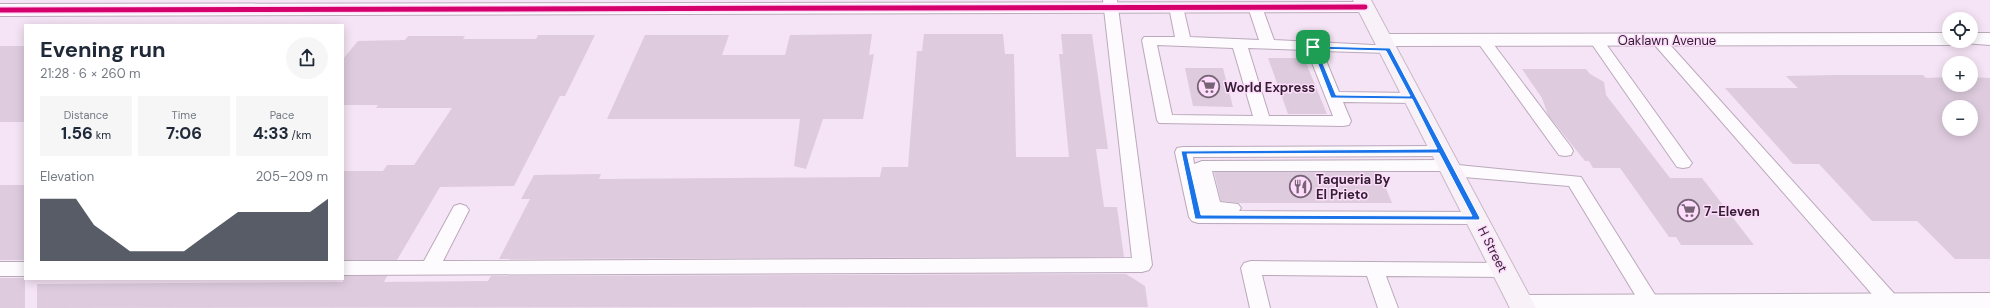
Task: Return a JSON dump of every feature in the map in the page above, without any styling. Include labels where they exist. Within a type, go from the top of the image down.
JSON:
[{"type":"main road","name":"H Street","points":[[1364,3],[1522,306]]},
{"type":"street","points":[[0,10],[1111,4],[1176,7],[1364,3]]},
{"type":"street","name":"Oaklawn Avenue","points":[[1386,45],[1484,40],[1942,39]]},
{"type":"street","points":[[1978,39],[1990,39]]},
{"type":"street","points":[[1522,306],[1650,303],[1892,304],[1990,302]]},
{"type":"lane","points":[[344,268],[1142,265],[1111,4]]},
{"type":"lane","points":[[1265,5],[1268,45]]},
{"type":"lane","points":[[1176,7],[1183,41]]},
{"type":"lane","points":[[1313,47],[1343,121],[1164,120],[1149,40],[1313,47],[1386,45]]},
{"type":"lane","points":[[1484,40],[1565,151]]},
{"type":"lane","points":[[1596,40],[1684,163]]},
{"type":"lane","points":[[1658,40],[1892,304]]},
{"type":"lane","points":[[1239,44],[1263,121]]},
{"type":"lane","points":[[1333,97],[1414,98]]},
{"type":"lane","points":[[1474,213],[1198,217],[1183,152],[1447,162],[1575,181],[1650,303]]},
{"type":"lane","points":[[1447,162],[1202,166],[1213,208],[1474,213]]},
{"type":"lane","points":[[430,267],[460,210]]},
{"type":"lane","points":[[0,269],[24,268]]},
{"type":"lane","points":[[1260,308],[1251,268],[1504,270]]},
{"type":"lane","points":[[1374,269],[1388,308]]},
{"type":"building","points":[[872,34],[869,55],[874,54],[863,119],[823,119],[806,169],[794,166],[800,119],[607,119],[645,35],[729,35],[722,55],[785,55],[790,35]]},
{"type":"building","points":[[924,34],[1003,34],[1005,54],[1014,54],[1016,157],[1069,157],[1059,54],[1063,54],[1061,34],[1092,34],[1108,149],[1096,149],[1104,207],[1117,207],[1124,257],[499,259],[530,199],[521,199],[534,175],[601,174],[599,179],[880,177],[882,167],[908,167],[917,51],[922,51]]},
{"type":"building","points":[[538,35],[595,35],[565,96],[560,96],[514,186],[440,187],[397,260],[344,260],[344,171],[383,171],[387,165],[414,165],[452,108],[376,108],[378,105],[344,105],[344,58],[358,41],[405,40],[408,36],[465,36],[463,39],[536,39]]},
{"type":"building","points":[[0,46],[24,46],[24,122],[0,122]]},
{"type":"building","points":[[1268,58],[1304,58],[1327,114],[1288,114]]},
{"type":"building","name":"World Express","points":[[1185,68],[1223,68],[1233,107],[1193,106]]},
{"type":"building","points":[[1522,69],[1586,69],[1590,74],[1604,82],[1606,95],[1670,178],[1702,178],[1754,245],[1681,245],[1676,237],[1669,237],[1620,168],[1593,168],[1589,161],[1585,161],[1548,115],[1542,98]]},
{"type":"building","points":[[1923,75],[1926,78],[1942,77],[1942,92],[1978,92],[1978,77],[1990,78],[1990,259],[1955,259],[1917,221],[1872,221],[1819,164],[1793,164],[1725,88],[1798,88],[1786,76]]},
{"type":"building","name":"Taqueria By El Prieto","points":[[1214,172],[1379,172],[1392,203],[1239,203],[1221,201]]},
{"type":"building","points":[[0,185],[24,185],[24,260],[0,260]]},
{"type":"building","points":[[1126,274],[1145,286],[1148,307],[37,308],[37,284],[343,282],[344,276],[387,276],[384,282],[488,281],[491,276]]},
{"type":"building","points":[[0,278],[24,278],[25,308],[0,308]]},
{"type":"cycle path","points":[[0,10],[1365,7]]},
{"type":"place","name":"World Express","points":[[1208,87]]},
{"type":"place","name":"Taqueria By El Prieto","points":[[1300,186]]},
{"type":"place","name":"7-Eleven","points":[[1689,211]]},
{"type":"route","points":[[1313,47],[1333,97],[1414,98],[1477,218],[1198,217],[1183,152],[1441,151],[1414,98],[1388,49],[1313,47]]}]
